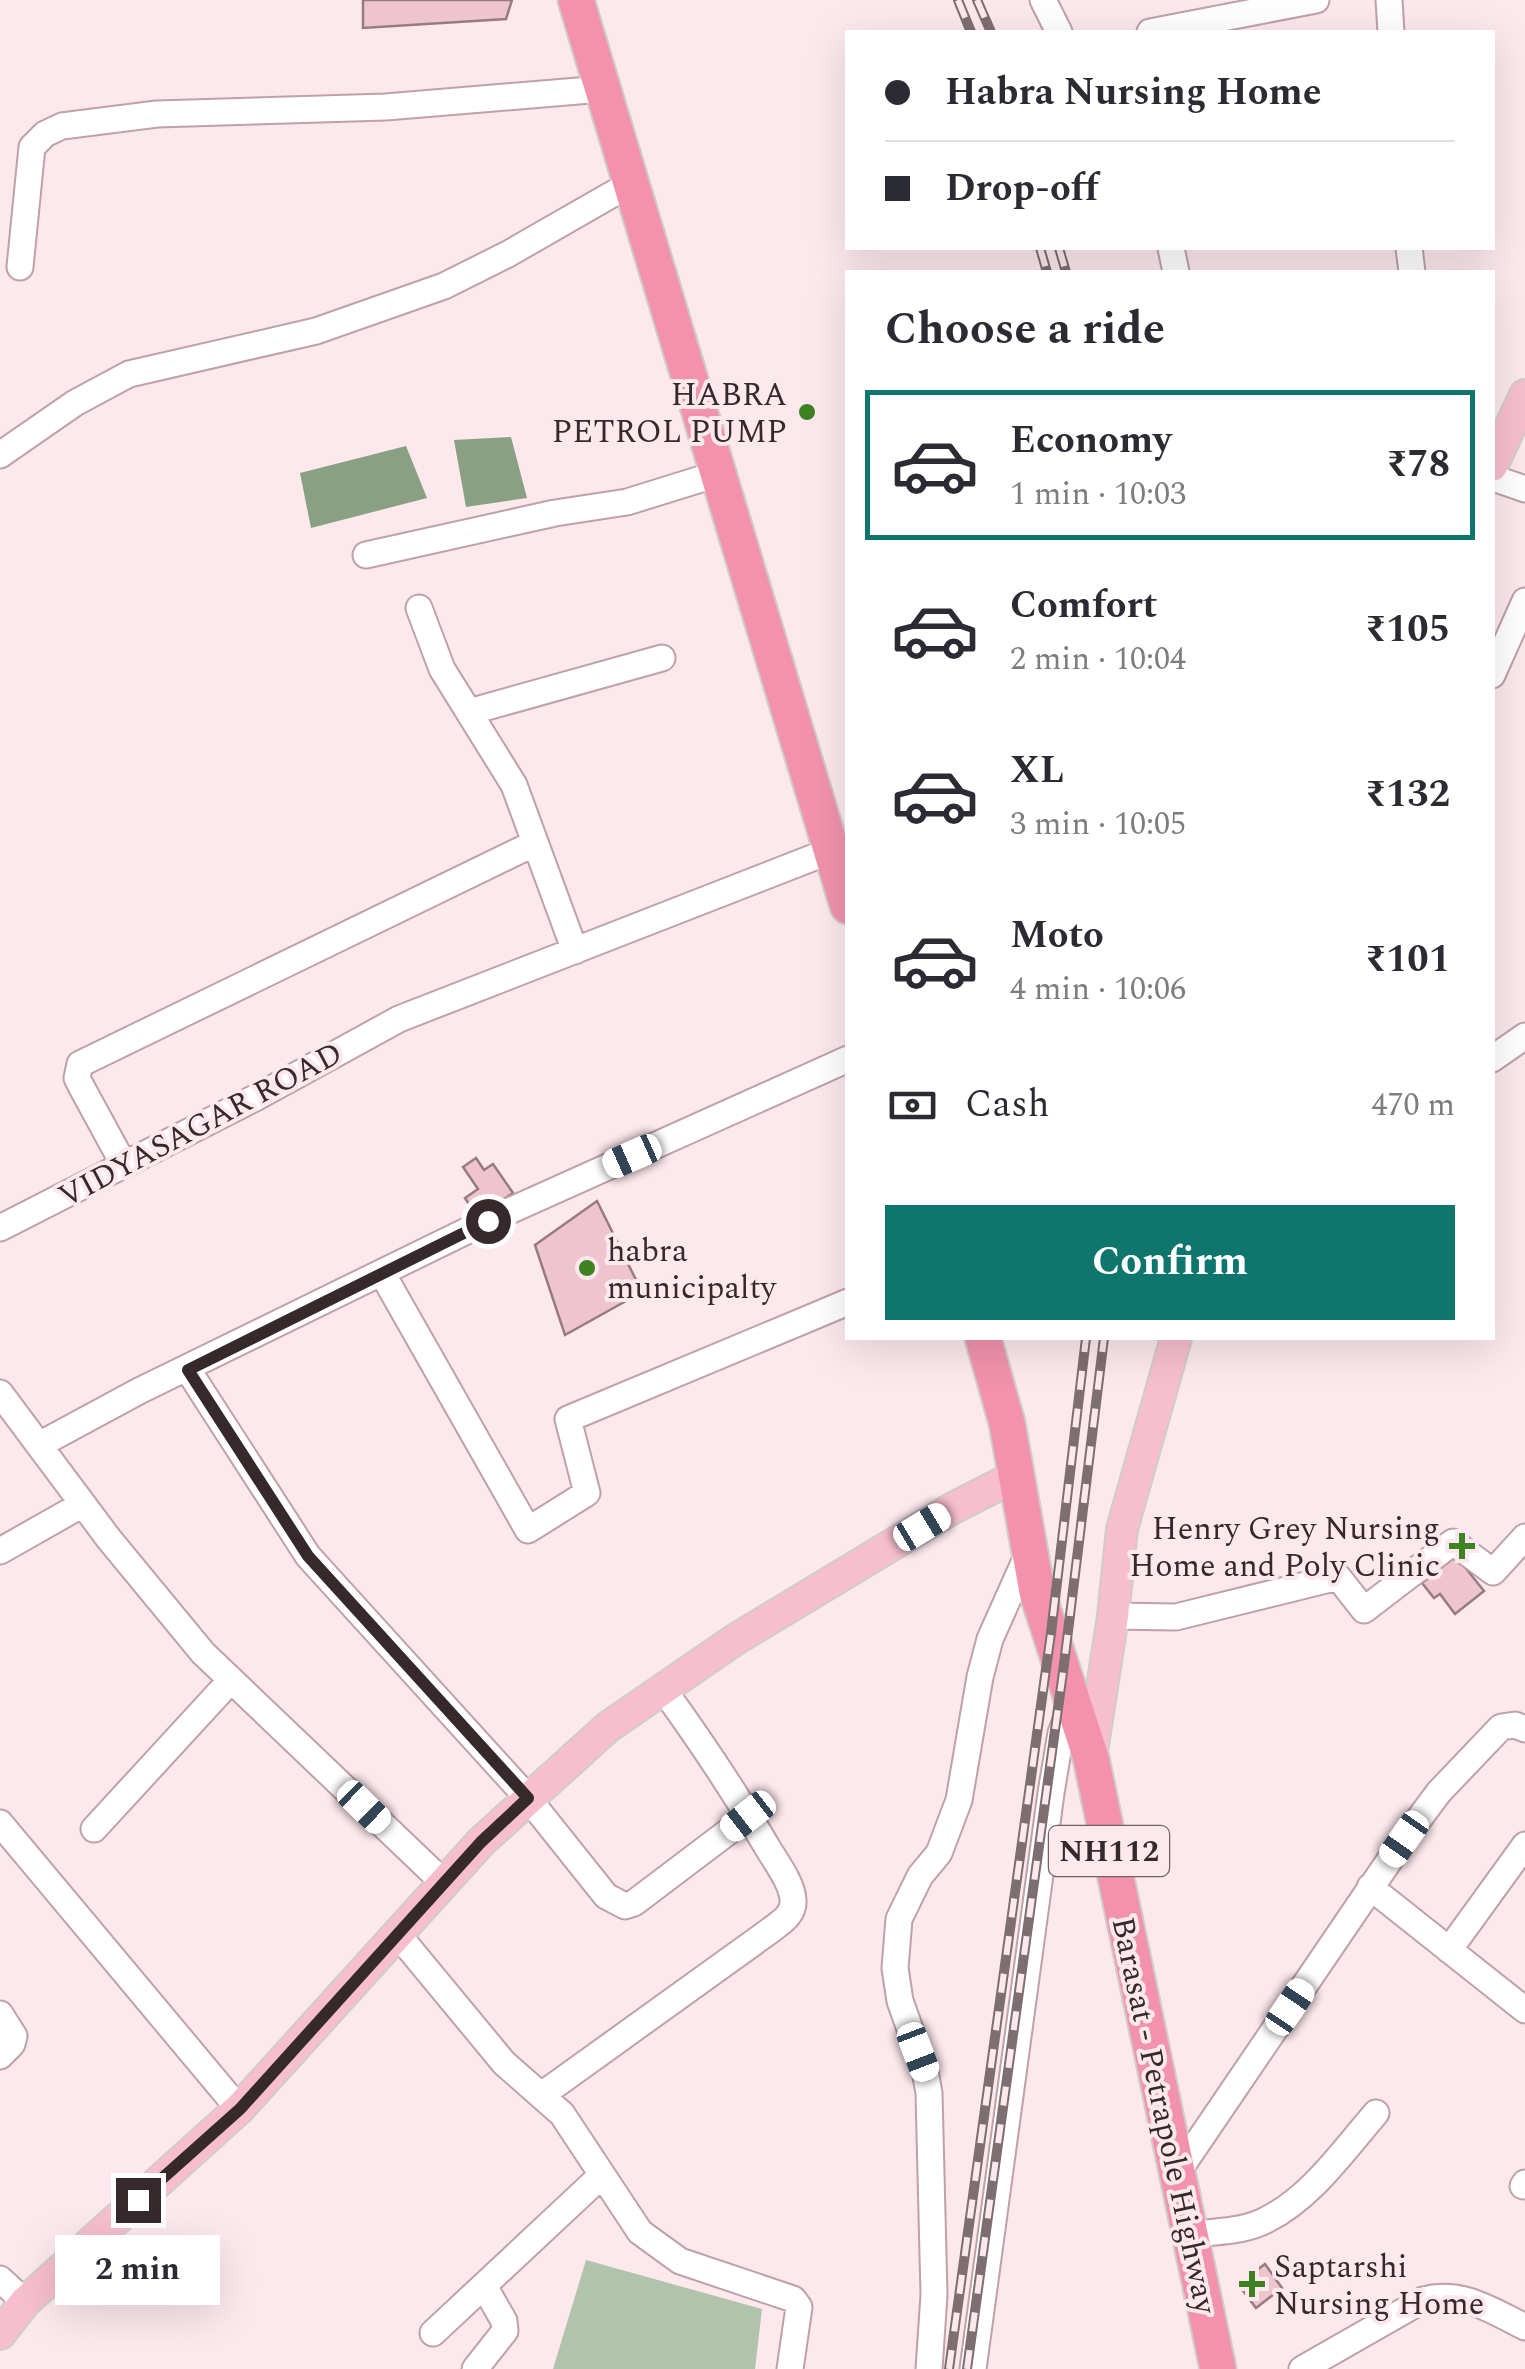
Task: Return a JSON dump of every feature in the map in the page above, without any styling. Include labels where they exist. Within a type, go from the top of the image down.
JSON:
[{"type":"highway","points":[[576,0],[845,897]]},
{"type":"highway","name":"Barasat - Petrapole Highway","points":[[984,1340],[1007,1423],[1028,1554],[1090,1758],[1218,2369]]},
{"type":"main road","points":[[1496,473],[1525,395]]},
{"type":"main road","points":[[1090,1758],[1113,1616],[1122,1528],[1175,1340]]},
{"type":"main road","points":[[0,2334],[26,2302],[240,2109],[444,1883],[528,1798],[608,1727],[769,1619],[953,1508],[1014,1476]]},
{"type":"street","points":[[1043,0],[1059,30]]},
{"type":"street","points":[[1160,30],[1316,0]]},
{"type":"street","points":[[1389,0],[1392,30]]},
{"type":"street","points":[[20,267],[32,146],[44,134],[62,126],[157,114],[386,108],[602,89]]},
{"type":"street","points":[[0,454],[75,403],[129,374],[316,331],[444,286],[630,184]]},
{"type":"street","points":[[1496,473],[1525,489]]},
{"type":"street","points":[[366,555],[554,513],[627,502],[717,474]]},
{"type":"street","points":[[1495,667],[1525,601]]},
{"type":"street","points":[[419,608],[436,657],[514,785],[574,951]]},
{"type":"street","points":[[469,712],[662,658]]},
{"type":"street","points":[[124,1165],[81,1086],[80,1064],[535,843]]},
{"type":"street","name":"VIDYASAGAR ROAD","points":[[0,1228],[399,1020],[830,851]]},
{"type":"street","points":[[1495,1057],[1525,1036]]},
{"type":"street","points":[[40,1446],[139,1391],[488,1221],[845,1060]]},
{"type":"street","points":[[382,1273],[528,1530],[587,1493],[568,1419],[845,1303]]},
{"type":"street","points":[[188,1370],[308,1556],[528,1798],[606,1896],[625,1906],[634,1903],[748,1816]]},
{"type":"street","points":[[0,1393],[203,1653],[444,1883]]},
{"type":"street","points":[[0,1551],[83,1504]]},
{"type":"street","points":[[1113,1616],[1176,1617],[1338,1577],[1364,1610],[1453,1542],[1493,1572],[1525,1537]]},
{"type":"street","points":[[929,2369],[934,2295],[929,2093],[900,2001],[895,1944],[906,1901],[939,1853],[960,1800],[990,1639],[1028,1554]]},
{"type":"street","points":[[94,1829],[231,1680]]},
{"type":"street","points":[[542,2094],[787,1918],[793,1907],[790,1889],[719,1766],[663,1689]]},
{"type":"street","points":[[973,2369],[1051,1793],[1061,1732],[1073,1702]]},
{"type":"street","points":[[1177,2173],[1438,1792],[1501,1727],[1525,1728]]},
{"type":"street","points":[[0,1823],[240,2109]]},
{"type":"street","points":[[1449,1950],[1525,1845]]},
{"type":"street","points":[[1370,1887],[1525,2010]]},
{"type":"street","points":[[399,1936],[504,2063],[562,2114],[640,2232],[680,2261],[793,2299],[799,2306],[790,2369]]},
{"type":"street","points":[[0,2014],[14,2036],[0,2056]]},
{"type":"street","points":[[1190,2235],[1264,2222],[1290,2205],[1317,2181],[1376,2112]]},
{"type":"street","points":[[433,2333],[602,2175]]},
{"type":"street","points":[[0,2279],[26,2302]]},
{"type":"street","points":[[476,2369],[506,2331],[484,2286]]},
{"type":"street","points":[[1302,2369],[1423,2300],[1440,2296],[1472,2301],[1525,2328]]},
{"type":"shaded area","points":[[511,437],[527,498],[466,507],[454,440]]},
{"type":"shaded area","points":[[406,446],[427,498],[311,528],[300,473]]},
{"type":"shaded area","points":[[586,2260],[762,2309],[755,2369],[553,2369]]},
{"type":"building","points":[[363,0],[512,0],[506,19],[363,28]]},
{"type":"building","points":[[476,1158],[484,1170],[493,1164],[513,1193],[477,1217],[465,1198],[478,1189],[463,1167]]},
{"type":"building","name":"habra municipalty","points":[[597,1201],[642,1292],[565,1335],[535,1245]]},
{"type":"building","points":[[1456,1556],[1484,1591],[1455,1614],[1440,1594],[1434,1598],[1422,1583]]},
{"type":"building","points":[[1265,2264],[1282,2288],[1256,2308],[1238,2284]]},
{"type":"railway","points":[[958,0],[970,30]]},
{"type":"railway","points":[[977,0],[990,30]]},
{"type":"railway","points":[[1041,250],[1046,270]]},
{"type":"railway","points":[[1060,250],[1065,270]]},
{"type":"railway","points":[[949,2369],[1051,1633],[1086,1340]]},
{"type":"railway","points":[[967,2369],[1063,1672],[1104,1340]]},
{"type":"place","name":"HABRA PETROL PUMP","points":[[807,412]]},
{"type":"place","name":"habra municipalty","points":[[587,1268]]},
{"type":"place","name":"Henry Grey Nursing Home and Poly Clinic","points":[[1462,1546]]},
{"type":"place","name":"Saptarshi Nursing Home","points":[[1252,2284]]},
{"type":"route","points":[[138,2200],[240,2109],[481,1842],[528,1798],[308,1556],[188,1370],[488,1221]]}]
